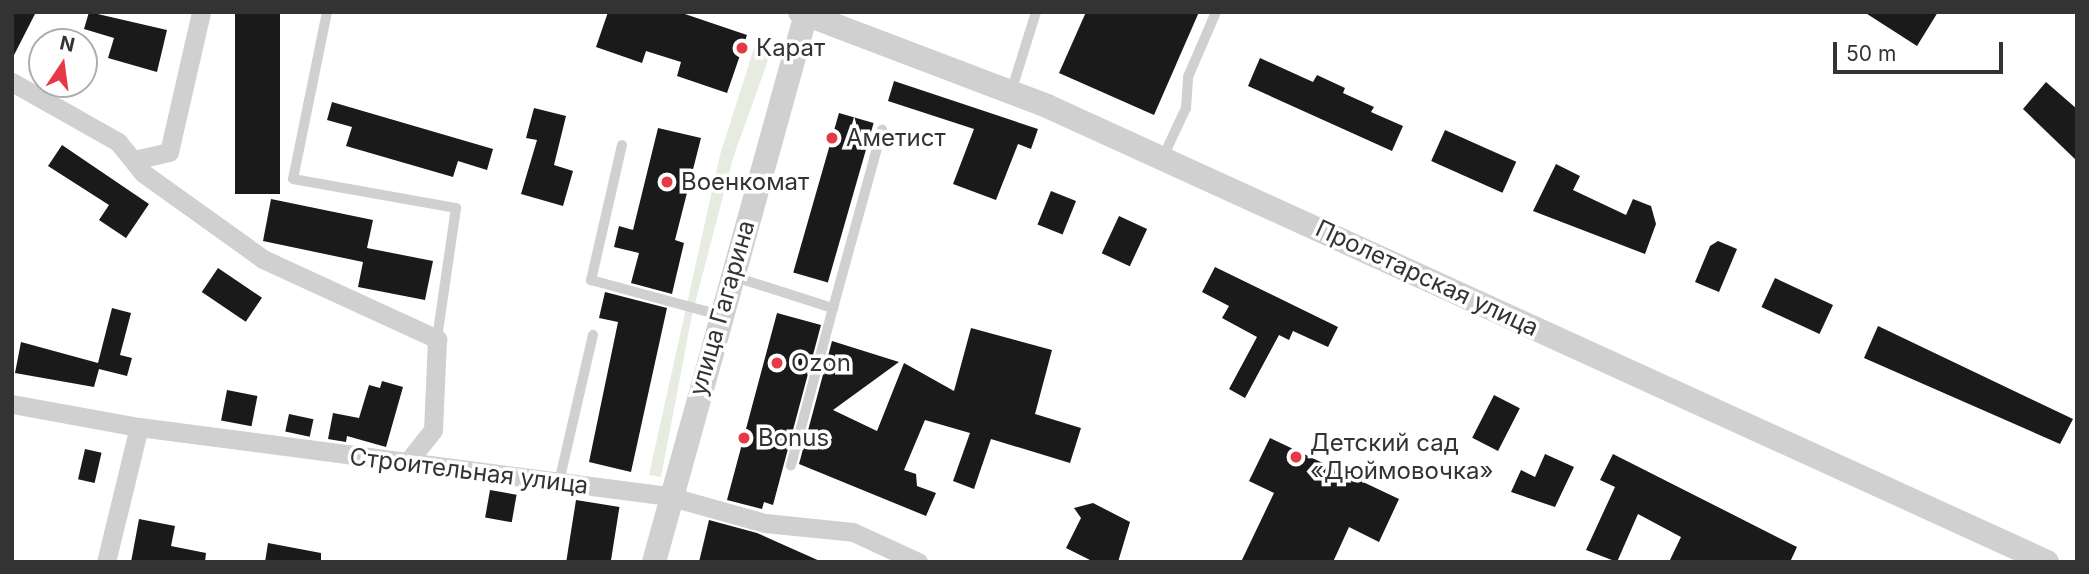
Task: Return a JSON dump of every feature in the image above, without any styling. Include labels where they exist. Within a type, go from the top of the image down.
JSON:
[{"type":"street","points":[[134,160],[169,152],[201,12]]},
{"type":"street","name":"Пролетарская улица","points":[[804,13],[1011,92],[1163,157],[2047,562]]},
{"type":"street","name":"улица Гагарина","points":[[654,562],[668,496],[804,13]]},
{"type":"street","points":[[12,82],[118,142],[134,160],[263,259],[437,339],[433,430],[406,464]]},
{"type":"street","name":"Строительная улица","points":[[12,404],[139,427],[406,464],[668,496],[765,523],[853,532],[918,562]]},
{"type":"street","points":[[106,562],[139,427]]},
{"type":"lane","points":[[327,12],[293,179],[456,208],[437,339]]},
{"type":"lane","points":[[1011,92],[1036,12]]},
{"type":"lane","points":[[1163,157],[1186,108],[1188,77],[1216,12]]},
{"type":"lane","points":[[791,465],[882,130]]},
{"type":"lane","points":[[622,145],[591,279],[720,315]]},
{"type":"lane","points":[[731,276],[833,308]]},
{"type":"lane","points":[[559,483],[593,335]]},
{"type":"shaded area","points":[[755,45],[771,52],[733,158],[692,315],[661,477],[649,475],[720,155]]},
{"type":"building","points":[[12,12],[36,12],[12,59]]},
{"type":"building","points":[[89,12],[167,30],[157,72],[108,58],[114,38],[98,33],[98,28],[84,28]]},
{"type":"building","points":[[235,12],[280,12],[280,194],[235,194]]},
{"type":"building","points":[[608,12],[679,12],[747,35],[727,93],[677,76],[681,62],[646,51],[642,63],[596,47]]},
{"type":"building","points":[[1086,12],[1199,12],[1154,115],[1059,73]]},
{"type":"building","points":[[1864,12],[1938,12],[1917,46]]},
{"type":"building","points":[[1260,58],[1313,82],[1317,75],[1345,88],[1343,93],[1374,107],[1371,112],[1403,126],[1392,151],[1248,86]]},
{"type":"building","points":[[894,81],[1038,129],[1031,149],[1018,144],[996,200],[953,184],[974,129],[888,101]]},
{"type":"building","points":[[2046,82],[2077,109],[2077,161],[2023,109]]},
{"type":"building","points":[[332,102],[493,149],[487,170],[458,161],[453,177],[346,146],[352,127],[327,120]]},
{"type":"building","points":[[534,108],[566,116],[554,165],[573,171],[563,206],[521,194],[537,140],[526,138]]},
{"type":"building","points":[[839,113],[874,123],[828,282],[793,273]]},
{"type":"building","name":"Военкомат","points":[[658,128],[701,138],[675,240],[684,243],[672,294],[631,283],[639,253],[614,247],[619,226],[633,230]]},
{"type":"building","points":[[1445,130],[1516,162],[1502,193],[1431,161]]},
{"type":"building","points":[[62,145],[149,204],[126,238],[99,220],[109,205],[48,166]]},
{"type":"building","points":[[1556,164],[1580,176],[1573,190],[1626,215],[1633,199],[1651,206],[1656,224],[1645,254],[1533,211]]},
{"type":"building","points":[[1051,191],[1076,201],[1063,234],[1038,224]]},
{"type":"building","points":[[271,199],[373,220],[367,248],[433,261],[425,300],[358,287],[363,262],[263,241]]},
{"type":"building","points":[[1119,216],[1147,229],[1130,266],[1102,253]]},
{"type":"building","points":[[1718,241],[1737,249],[1719,292],[1695,282],[1710,246]]},
{"type":"building","points":[[1215,267],[1338,327],[1328,347],[1293,331],[1289,340],[1279,335],[1245,398],[1229,389],[1257,337],[1222,318],[1229,306],[1202,292]]},
{"type":"building","points":[[218,268],[262,298],[246,322],[202,292]]},
{"type":"building","points":[[1775,278],[1833,305],[1819,334],[1761,307]]},
{"type":"building","points":[[605,292],[667,308],[631,472],[589,462],[618,322],[599,318]]},
{"type":"building","points":[[112,308],[131,313],[120,355],[132,358],[127,376],[99,369],[94,387],[15,373],[21,342],[98,363]]},
{"type":"building","points":[[777,313],[821,325],[773,505],[764,502],[762,509],[727,500]]},
{"type":"building","points":[[1878,326],[2073,419],[2060,444],[1864,358]]},
{"type":"building","points":[[971,328],[1052,350],[1035,414],[1081,428],[1070,463],[991,439],[974,489],[953,481],[970,433],[925,420],[904,470],[916,474],[917,486],[936,493],[926,516],[799,464],[832,341],[899,362],[833,410],[877,431],[904,363],[954,391]]},
{"type":"building","points":[[382,381],[403,387],[386,447],[347,436],[346,442],[328,439],[333,413],[359,418],[369,385],[380,388]]},
{"type":"building","points":[[227,390],[257,396],[252,426],[221,420]]},
{"type":"building","points":[[1494,395],[1520,408],[1498,451],[1472,438]]},
{"type":"building","points":[[289,414],[313,419],[310,437],[285,432]]},
{"type":"building","points":[[1270,438],[1399,499],[1379,542],[1349,527],[1333,562],[1241,562],[1274,493],[1249,481]]},
{"type":"building","points":[[85,449],[102,453],[95,483],[78,479]]},
{"type":"building","points":[[1545,454],[1574,467],[1555,507],[1511,492],[1521,470],[1535,477]]},
{"type":"building","points":[[1613,454],[1797,547],[1790,562],[1669,562],[1681,537],[1638,514],[1617,562],[1586,550],[1615,487],[1600,480]]},
{"type":"building","points":[[490,490],[517,495],[512,522],[485,518]]},
{"type":"building","points":[[576,500],[619,507],[611,562],[566,562]]},
{"type":"building","points":[[1093,503],[1130,522],[1118,562],[1094,562],[1066,548],[1081,518],[1074,508]]},
{"type":"building","points":[[139,519],[175,526],[171,546],[206,553],[205,562],[131,562]]},
{"type":"building","points":[[709,520],[757,533],[822,562],[699,562]]},
{"type":"building","points":[[268,543],[321,553],[321,562],[265,562]]},
{"type":"place","name":"Карат","points":[[742,48]]},
{"type":"place","name":"Аметист","points":[[832,138]]},
{"type":"place","name":"Военкомат","points":[[667,182]]},
{"type":"place","name":"Ozon","points":[[777,363]]},
{"type":"place","name":"Bonus","points":[[744,438]]},
{"type":"place","name":"Детский сад «Дюймовочка»","points":[[1296,457]]}]
